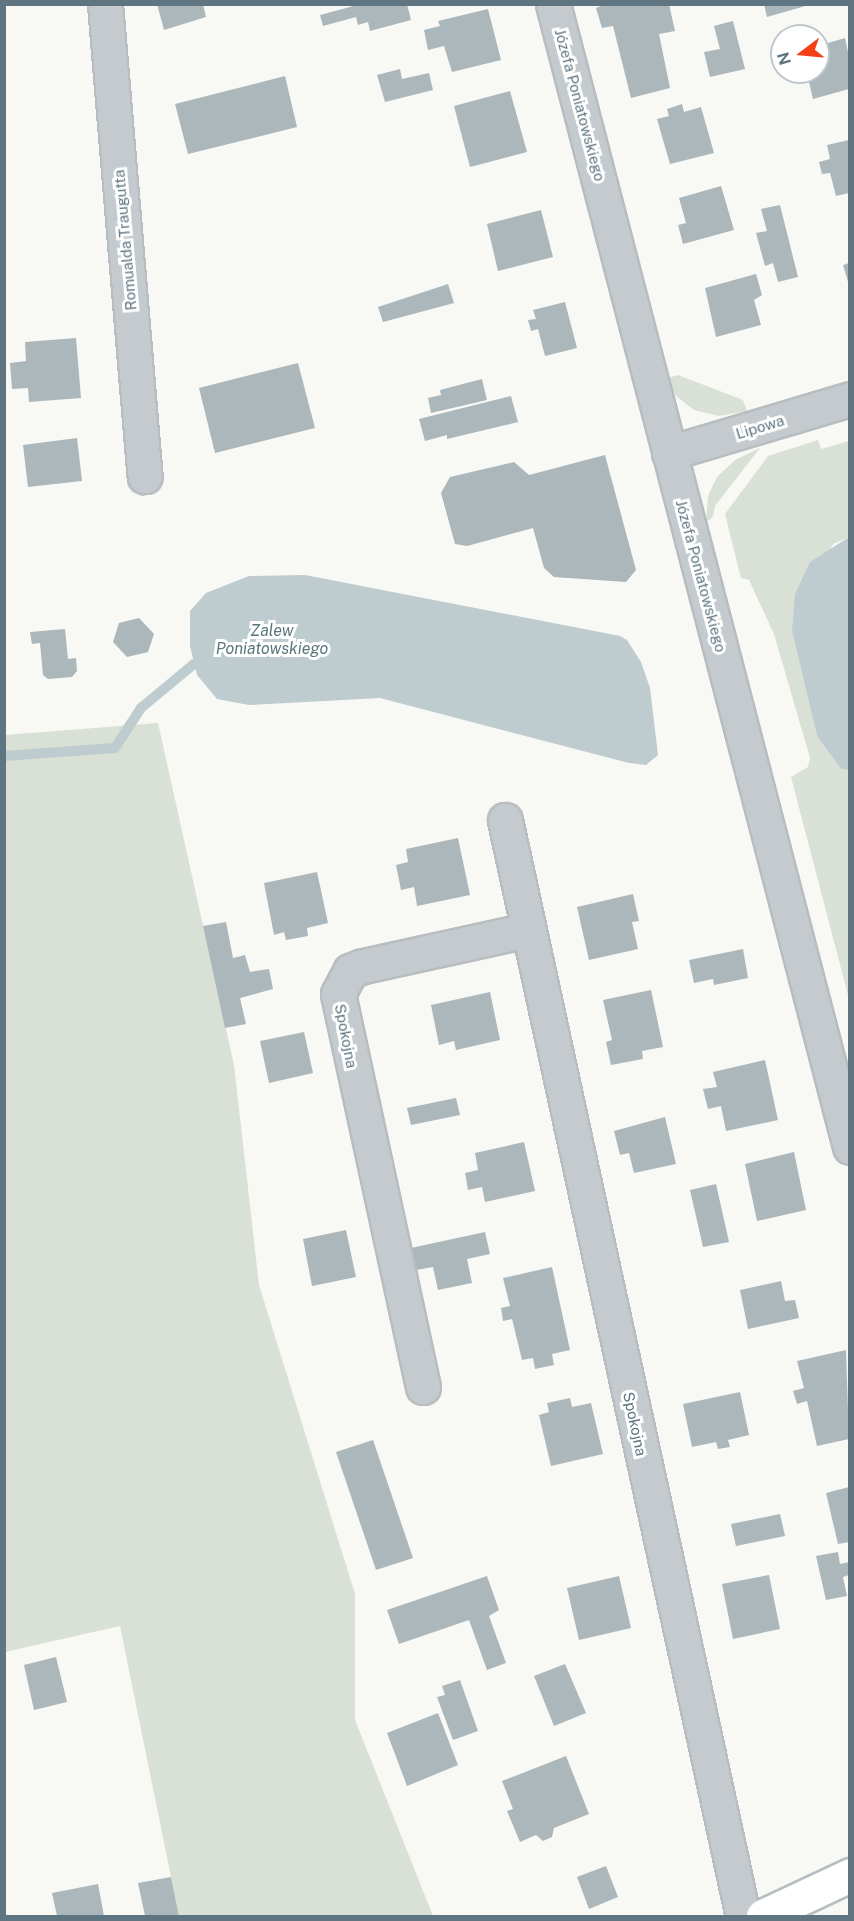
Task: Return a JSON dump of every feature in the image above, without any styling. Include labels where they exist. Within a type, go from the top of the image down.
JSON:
[{"type":"main road","points":[[763,1917],[849,1875]]},
{"type":"street","name":"Romualda Traugutta","points":[[105,4],[145,476]]},
{"type":"street","name":"Józefa Poniatowskiego","points":[[554,4],[849,1147]]},
{"type":"street","name":"Lipowa","points":[[669,453],[849,399]]},
{"type":"street","name":"Spokojna","points":[[505,820],[743,1917]]},
{"type":"street","name":"Spokojna","points":[[423,1387],[338,994],[350,971],[363,966],[528,930]]},
{"type":"shaded area","points":[[678,375],[743,400],[747,411],[719,416],[694,410],[675,395],[671,387],[668,378]]},
{"type":"shaded area","points":[[818,440],[821,449],[849,441],[849,537],[833,544],[792,631],[817,736],[841,769],[849,770],[849,999],[791,777],[808,767],[810,758],[774,634],[749,580],[741,578],[725,514],[768,456]]},
{"type":"shaded area","points":[[760,448],[715,506],[713,517],[706,522],[708,496],[717,477],[735,460]]},
{"type":"shaded area","points":[[158,723],[234,1065],[259,1285],[355,1594],[355,1720],[433,1916],[179,1916],[120,1626],[5,1652],[5,735]]},
{"type":"water","points":[[849,537],[849,770],[841,769],[817,736],[792,631],[795,594],[810,562]]},
{"type":"water","name":"Zalew Poniatowskiego","points":[[305,575],[620,636],[627,640],[641,662],[650,688],[658,755],[646,765],[629,763],[380,698],[249,705],[217,699],[197,675],[190,646],[190,611],[206,593],[249,576]]},
{"type":"building","points":[[157,4],[203,4],[206,17],[164,30]]},
{"type":"building","points":[[361,4],[407,4],[411,20],[370,31],[368,22],[358,25],[356,17],[323,26],[320,15]]},
{"type":"building","points":[[606,4],[669,4],[675,31],[659,34],[670,88],[631,98],[613,26],[602,28],[596,8]]},
{"type":"building","points":[[764,4],[809,4],[809,5],[767,17]]},
{"type":"building","points":[[488,9],[501,60],[452,72],[444,46],[428,50],[424,30],[440,26],[438,21]]},
{"type":"building","points":[[733,21],[745,69],[710,77],[704,52],[720,49],[714,26]]},
{"type":"building","points":[[845,38],[849,57],[849,89],[813,99],[809,84],[830,84],[830,42]]},
{"type":"building","points":[[400,69],[402,79],[429,73],[433,90],[385,102],[377,75]]},
{"type":"building","points":[[285,76],[297,127],[188,154],[175,104]]},
{"type":"building","points":[[510,91],[527,152],[470,167],[454,106]]},
{"type":"building","points":[[682,104],[684,112],[701,107],[714,153],[670,164],[657,119],[669,116],[667,109]]},
{"type":"building","points":[[849,140],[849,193],[836,196],[830,173],[822,174],[819,162],[830,159],[827,145]]},
{"type":"building","points":[[721,186],[734,230],[683,244],[678,225],[686,223],[679,198]]},
{"type":"building","points":[[780,205],[798,277],[778,282],[773,263],[765,266],[756,233],[767,231],[761,209]]},
{"type":"building","points":[[541,210],[553,257],[498,271],[487,224]]},
{"type":"building","points":[[849,263],[849,285],[843,265]]},
{"type":"building","points":[[756,274],[762,295],[754,300],[761,325],[716,337],[705,288]]},
{"type":"building","points":[[448,284],[454,303],[383,322],[378,307]]},
{"type":"building","points":[[565,302],[577,348],[545,356],[538,329],[531,331],[528,320],[536,319],[533,310]]},
{"type":"building","points":[[76,338],[81,398],[29,402],[28,388],[12,389],[10,363],[26,361],[25,342]]},
{"type":"building","points":[[298,363],[315,428],[215,453],[199,388]]},
{"type":"building","points":[[482,379],[487,400],[431,413],[428,398],[441,395],[440,390]]},
{"type":"building","points":[[511,396],[518,422],[447,439],[447,435],[425,441],[419,419]]},
{"type":"building","points":[[77,438],[82,481],[28,487],[23,445]]},
{"type":"building","points":[[605,455],[636,570],[626,582],[554,577],[544,568],[533,528],[467,546],[455,544],[441,493],[450,477],[514,462],[529,475]]},
{"type":"building","points":[[139,618],[154,634],[148,652],[127,657],[113,642],[119,623]]},
{"type":"building","points":[[65,629],[68,659],[76,658],[77,671],[72,677],[48,679],[43,675],[40,643],[32,644],[30,632]]},
{"type":"building","points":[[458,838],[470,895],[417,906],[414,887],[401,890],[396,865],[408,862],[406,849]]},
{"type":"building","points":[[317,872],[328,923],[307,928],[308,936],[286,940],[284,932],[274,935],[264,883]]},
{"type":"building","points":[[633,894],[639,921],[632,922],[638,949],[589,960],[577,907]]},
{"type":"building","points":[[226,922],[233,958],[245,955],[250,972],[269,969],[273,989],[240,998],[246,1024],[225,1028],[203,926]]},
{"type":"building","points":[[743,949],[748,978],[714,985],[713,979],[694,983],[689,960]]},
{"type":"building","points":[[651,990],[663,1047],[642,1051],[643,1059],[611,1065],[606,1042],[612,1040],[603,1000]]},
{"type":"building","points":[[490,992],[500,1040],[456,1050],[454,1041],[439,1045],[431,1005]]},
{"type":"building","points":[[304,1032],[313,1073],[269,1083],[260,1041]]},
{"type":"building","points":[[765,1060],[778,1120],[726,1131],[721,1106],[708,1109],[703,1089],[717,1087],[713,1072]]},
{"type":"building","points":[[456,1098],[460,1115],[411,1125],[407,1108]]},
{"type":"building","points":[[665,1117],[676,1164],[634,1173],[629,1153],[620,1155],[614,1131]]},
{"type":"building","points":[[524,1142],[535,1191],[485,1202],[482,1187],[468,1190],[465,1173],[478,1170],[475,1153]]},
{"type":"building","points":[[794,1152],[806,1210],[757,1221],[745,1164]]},
{"type":"building","points":[[716,1184],[729,1242],[703,1247],[690,1190]]},
{"type":"building","points":[[346,1230],[356,1277],[312,1286],[303,1239]]},
{"type":"building","points":[[485,1232],[490,1254],[467,1259],[472,1283],[438,1290],[433,1267],[416,1270],[411,1248]]},
{"type":"building","points":[[552,1267],[570,1350],[552,1354],[554,1365],[535,1369],[533,1358],[522,1360],[512,1319],[503,1321],[501,1308],[510,1306],[503,1278]]},
{"type":"building","points":[[781,1281],[785,1301],[795,1300],[799,1318],[748,1329],[740,1290]]},
{"type":"building","points":[[846,1350],[849,1439],[817,1446],[807,1401],[797,1404],[793,1391],[804,1388],[797,1361]]},
{"type":"building","points":[[740,1392],[749,1435],[728,1440],[730,1447],[718,1449],[716,1442],[692,1447],[683,1404]]},
{"type":"building","points":[[570,1398],[572,1407],[591,1403],[603,1454],[551,1466],[539,1415],[549,1412],[547,1403]]},
{"type":"building","points":[[373,1440],[413,1558],[376,1570],[336,1452]]},
{"type":"building","points":[[849,1487],[849,1542],[838,1544],[826,1493]]},
{"type":"building","points":[[780,1514],[785,1536],[736,1546],[731,1524]]},
{"type":"building","points":[[838,1552],[840,1564],[849,1562],[849,1575],[843,1577],[847,1596],[826,1600],[816,1556]]},
{"type":"building","points":[[769,1575],[780,1629],[733,1639],[722,1584]]},
{"type":"building","points":[[487,1576],[499,1610],[489,1616],[506,1663],[487,1670],[469,1620],[399,1644],[387,1610]]},
{"type":"building","points":[[619,1576],[631,1628],[579,1640],[567,1588]]},
{"type":"building","points":[[56,1657],[67,1702],[34,1710],[24,1665]]},
{"type":"building","points":[[565,1664],[586,1713],[554,1726],[534,1676]]},
{"type":"building","points":[[460,1680],[478,1731],[453,1740],[437,1697],[445,1695],[442,1686]]},
{"type":"building","points":[[438,1713],[458,1765],[407,1786],[387,1733]]},
{"type":"building","points":[[566,1756],[589,1814],[554,1828],[552,1837],[543,1841],[536,1835],[520,1842],[507,1811],[513,1809],[502,1781]]},
{"type":"building","points":[[606,1866],[618,1897],[589,1909],[577,1877]]},
{"type":"building","points":[[171,1877],[179,1916],[145,1916],[138,1883]]},
{"type":"building","points":[[98,1884],[104,1916],[57,1916],[52,1893]]},
{"type":"waterway","points":[[4,756],[115,748],[141,708],[194,664]]}]
